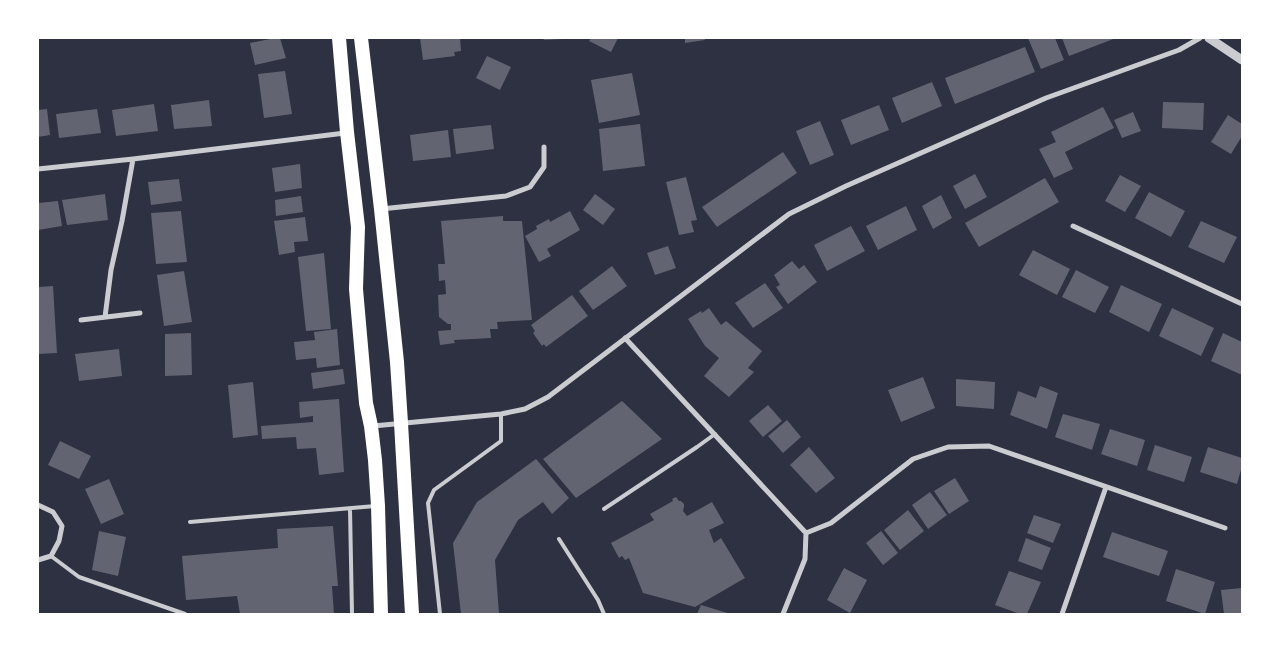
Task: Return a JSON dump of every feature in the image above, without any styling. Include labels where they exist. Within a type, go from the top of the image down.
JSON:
[{"type":"highway","points":[[339,38],[358,227],[356,289],[366,403],[371,426],[378,506],[380,614]]},
{"type":"highway","points":[[361,38],[397,362],[412,614]]},
{"type":"street","points":[[371,426],[501,414],[525,409],[548,397],[789,214],[846,186],[1046,98],[1178,50],[1200,38]]},
{"type":"street","points":[[1209,38],[1242,60]]},
{"type":"street","points":[[38,169],[347,132]]},
{"type":"street","points":[[381,209],[506,196],[530,187],[544,167],[544,147]]},
{"type":"street","points":[[105,317],[111,270],[133,158]]},
{"type":"street","points":[[1073,226],[1242,304]]},
{"type":"street","points":[[81,320],[140,313]]},
{"type":"street","points":[[626,338],[806,533],[806,559],[783,614]]},
{"type":"street","points":[[806,533],[831,523],[913,459],[948,446],[989,446],[1225,528]]},
{"type":"street","points":[[1062,614],[1106,487]]},
{"type":"street","points":[[38,504],[53,512],[62,526],[59,541],[51,556],[38,560]]},
{"type":"lane","points":[[440,614],[428,503],[434,490],[501,441],[501,414]]},
{"type":"lane","points":[[604,509],[697,448],[715,434]]},
{"type":"lane","points":[[190,522],[378,506]]},
{"type":"lane","points":[[350,509],[352,614]]},
{"type":"lane","points":[[559,539],[598,600],[604,614]]},
{"type":"lane","points":[[51,556],[79,577],[185,614]]},
{"type":"building","points":[[280,38],[286,58],[255,65],[250,43]]},
{"type":"building","points":[[420,38],[460,38],[461,51],[454,52],[455,56],[423,60]]},
{"type":"building","points":[[543,38],[563,38],[563,39],[544,40]]},
{"type":"building","points":[[591,38],[618,38],[611,52],[589,41]]},
{"type":"building","points":[[685,38],[705,38],[705,40],[685,43]]},
{"type":"building","points":[[1028,38],[1055,38],[1064,60],[1041,69]]},
{"type":"building","points":[[1062,38],[1116,38],[1069,56]]},
{"type":"building","points":[[1025,47],[1035,72],[955,104],[945,78]]},
{"type":"building","points":[[487,56],[511,67],[500,90],[476,78]]},
{"type":"building","points":[[285,71],[292,114],[264,118],[258,74]]},
{"type":"building","points":[[632,73],[640,115],[599,123],[591,80]]},
{"type":"building","points":[[932,82],[942,106],[902,123],[892,98]]},
{"type":"building","points":[[209,100],[212,126],[174,129],[171,105]]},
{"type":"building","points":[[1163,102],[1204,103],[1203,130],[1162,128]]},
{"type":"building","points":[[154,104],[158,131],[116,136],[112,110]]},
{"type":"building","points":[[879,105],[889,130],[851,145],[841,120]]},
{"type":"building","points":[[1103,107],[1114,128],[1065,152],[1073,169],[1054,178],[1039,149],[1056,142],[1051,132]]},
{"type":"building","points":[[47,109],[50,135],[38,137],[38,110]]},
{"type":"building","points":[[97,109],[101,133],[59,138],[56,114]]},
{"type":"building","points":[[1133,112],[1141,131],[1122,138],[1114,120]]},
{"type":"building","points":[[1228,115],[1242,124],[1242,136],[1231,154],[1211,142]]},
{"type":"building","points":[[820,121],[834,155],[810,165],[796,131]]},
{"type":"building","points":[[640,124],[645,166],[603,171],[599,129]]},
{"type":"building","points":[[491,125],[494,149],[456,154],[453,129]]},
{"type":"building","points":[[448,130],[451,157],[413,161],[410,135]]},
{"type":"building","points":[[783,152],[797,173],[717,227],[702,207]]},
{"type":"building","points":[[300,164],[302,188],[275,192],[272,168]]},
{"type":"building","points":[[975,174],[987,197],[965,209],[953,186]]},
{"type":"building","points":[[1120,175],[1141,186],[1125,212],[1105,201]]},
{"type":"building","points":[[686,177],[697,220],[691,221],[694,232],[679,235],[666,182]]},
{"type":"building","points":[[1045,178],[1059,202],[979,247],[965,223]]},
{"type":"building","points":[[179,179],[182,201],[151,205],[148,182]]},
{"type":"building","points":[[1149,192],[1185,211],[1171,237],[1135,218]]},
{"type":"building","points":[[105,194],[108,220],[67,225],[62,200]]},
{"type":"building","points":[[595,194],[615,209],[603,225],[583,210]]},
{"type":"building","points":[[941,195],[952,218],[933,229],[922,206]]},
{"type":"building","points":[[301,196],[303,212],[276,216],[275,200]]},
{"type":"building","points":[[58,201],[62,226],[38,230],[38,203]]},
{"type":"building","points":[[906,206],[917,230],[878,250],[866,226]]},
{"type":"building","points":[[181,211],[187,262],[156,264],[151,213]]},
{"type":"building","points":[[570,211],[580,230],[547,249],[551,256],[539,262],[525,236],[537,229],[536,226],[549,219],[550,222]]},
{"type":"building","points":[[503,216],[503,221],[522,221],[532,320],[497,322],[498,329],[490,329],[491,338],[454,340],[455,343],[440,345],[438,331],[451,330],[451,324],[448,324],[439,317],[438,295],[446,294],[445,280],[439,281],[438,264],[445,264],[441,221]]},
{"type":"building","points":[[305,217],[308,241],[294,242],[295,252],[279,255],[274,221]]},
{"type":"building","points":[[1201,221],[1237,237],[1224,263],[1188,247]]},
{"type":"building","points":[[851,226],[865,251],[827,271],[814,245]]},
{"type":"building","points":[[668,246],[676,268],[655,275],[647,253]]},
{"type":"building","points":[[1033,250],[1070,269],[1057,295],[1019,275]]},
{"type":"building","points":[[324,253],[331,329],[306,331],[298,257]]},
{"type":"building","points":[[792,261],[799,269],[804,265],[817,282],[788,304],[776,287],[780,285],[774,275]]},
{"type":"building","points":[[612,266],[627,286],[593,310],[579,291]]},
{"type":"building","points":[[1076,270],[1109,287],[1095,313],[1062,297]]},
{"type":"building","points":[[184,271],[192,322],[164,326],[157,275]]},
{"type":"building","points":[[765,283],[783,308],[753,328],[735,303]]},
{"type":"building","points":[[1121,285],[1162,304],[1149,332],[1109,312]]},
{"type":"building","points":[[53,286],[57,353],[38,354],[38,287]]},
{"type":"building","points":[[572,295],[588,316],[546,347],[544,344],[542,346],[533,333],[535,331],[531,325]]},
{"type":"building","points":[[709,308],[721,325],[726,321],[762,351],[748,368],[754,372],[729,397],[704,376],[719,358],[705,346],[688,319]]},
{"type":"building","points":[[1172,308],[1214,328],[1201,356],[1159,336]]},
{"type":"building","points":[[337,329],[340,365],[317,368],[316,358],[296,360],[294,342],[315,340],[314,332]]},
{"type":"building","points":[[191,333],[192,375],[165,376],[165,334]]},
{"type":"building","points":[[1223,333],[1242,342],[1242,375],[1211,361]]},
{"type":"building","points":[[119,349],[122,376],[79,381],[75,354]]},
{"type":"building","points":[[343,369],[345,384],[313,389],[311,373]]},
{"type":"building","points":[[923,377],[935,408],[901,422],[888,390]]},
{"type":"building","points":[[956,379],[995,382],[994,409],[956,406]]},
{"type":"building","points":[[253,382],[258,435],[233,438],[228,385]]},
{"type":"building","points":[[1040,386],[1058,393],[1047,429],[1010,415],[1018,391],[1036,398]]},
{"type":"building","points":[[339,399],[344,472],[319,475],[316,448],[297,449],[296,437],[262,439],[261,426],[313,422],[313,416],[300,418],[299,402]]},
{"type":"building","points":[[622,401],[662,439],[576,498],[543,459]]},
{"type":"building","points":[[768,405],[782,421],[763,437],[749,421]]},
{"type":"building","points":[[1063,414],[1100,424],[1092,450],[1055,437]]},
{"type":"building","points":[[787,420],[801,437],[783,453],[768,436]]},
{"type":"building","points":[[1110,429],[1145,440],[1137,466],[1101,454]]},
{"type":"building","points":[[60,441],[91,456],[79,479],[48,465]]},
{"type":"building","points":[[1155,445],[1192,457],[1184,482],[1147,470]]},
{"type":"building","points":[[809,447],[835,478],[816,493],[790,465]]},
{"type":"building","points":[[1208,447],[1242,458],[1242,466],[1237,484],[1200,472]]},
{"type":"building","points":[[536,459],[569,498],[552,514],[543,502],[518,520],[495,560],[499,614],[461,614],[453,543],[477,502]]},
{"type":"building","points":[[955,478],[969,501],[949,514],[934,491]]},
{"type":"building","points":[[109,479],[124,514],[101,524],[85,489]]},
{"type":"building","points":[[930,492],[947,515],[928,529],[912,505]]},
{"type":"building","points":[[676,497],[684,504],[683,511],[687,516],[712,502],[724,523],[709,530],[714,543],[721,538],[745,578],[695,607],[643,593],[629,558],[625,560],[622,556],[619,558],[611,543],[654,520],[650,514],[673,501],[672,499]]},
{"type":"building","points":[[908,510],[924,531],[900,550],[884,530]]},
{"type":"building","points":[[1034,515],[1061,524],[1053,543],[1027,533]]},
{"type":"building","points":[[333,526],[338,586],[332,586],[334,614],[240,614],[237,596],[186,600],[182,556],[278,548],[277,529]]},
{"type":"building","points":[[99,531],[126,537],[118,576],[92,570]]},
{"type":"building","points":[[881,531],[898,553],[883,565],[866,543]]},
{"type":"building","points":[[1112,532],[1168,551],[1159,576],[1103,557]]},
{"type":"building","points":[[1026,538],[1051,548],[1042,570],[1018,561]]},
{"type":"building","points":[[844,568],[867,580],[850,613],[827,600]]},
{"type":"building","points":[[1176,569],[1215,582],[1205,614],[1166,601]]},
{"type":"building","points":[[1009,571],[1041,582],[1027,614],[1020,614],[995,605]]},
{"type":"building","points":[[1242,588],[1242,614],[1224,614],[1221,590]]},
{"type":"building","points":[[701,605],[731,614],[697,614]]}]
